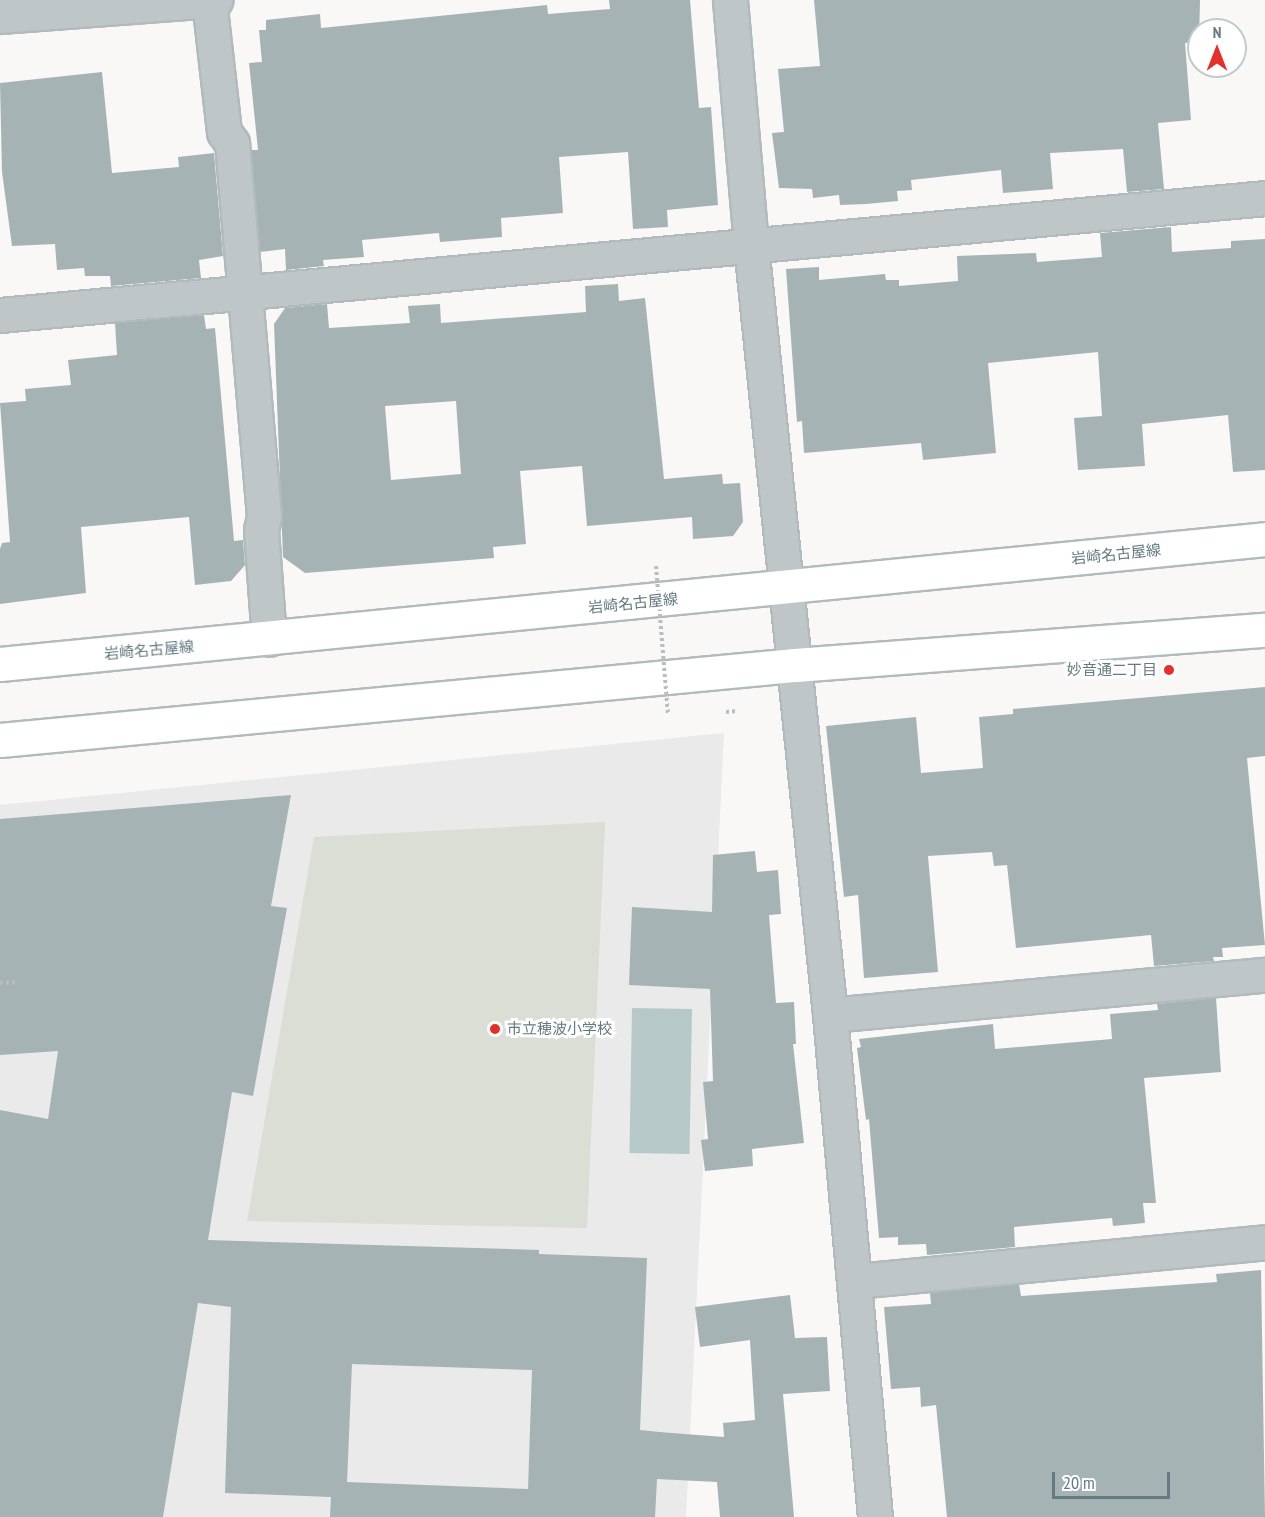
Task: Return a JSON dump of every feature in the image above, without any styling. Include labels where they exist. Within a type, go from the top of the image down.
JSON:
[{"type":"main road","name":"岩崎名古屋線","points":[[0,664],[1265,539]]},
{"type":"main road","points":[[0,740],[795,665],[1265,630]]},
{"type":"street","points":[[209,0],[224,132],[232,143],[246,292],[264,517],[261,530],[269,639]]},
{"type":"street","points":[[0,16],[215,0]]},
{"type":"street","points":[[730,0],[751,245],[830,1015],[875,1517]]},
{"type":"street","points":[[0,315],[1265,198]]},
{"type":"street","points":[[830,1015],[1265,975]]},
{"type":"street","points":[[855,1281],[1265,1242]]},
{"type":"path","points":[[656,566],[668,715]]},
{"type":"path","points":[[0,983],[16,981]]},
{"type":"shaded area","name":"市立穂波小学校","points":[[724,733],[686,1517],[0,1517],[0,805]]},
{"type":"shaded area","points":[[605,822],[587,1228],[247,1221],[314,837]]},
{"type":"shaded area","points":[[632,1008],[692,1009],[689,1154],[629,1153]]},
{"type":"building","points":[[609,0],[690,0],[699,108],[711,107],[718,205],[667,210],[668,227],[633,229],[628,152],[559,157],[563,213],[501,218],[502,237],[440,242],[439,233],[362,240],[364,257],[323,260],[324,266],[286,270],[285,249],[260,252],[251,150],[258,150],[249,63],[262,62],[259,30],[266,30],[266,20],[320,14],[321,28],[547,5],[548,14],[610,9]]},
{"type":"building","points":[[814,0],[1200,0],[1200,18],[1187,18],[1187,43],[1185,43],[1191,120],[1158,123],[1164,189],[1127,192],[1123,149],[1050,153],[1053,189],[1003,193],[1001,170],[911,180],[912,190],[897,191],[898,201],[866,204],[840,205],[839,195],[813,198],[812,189],[779,188],[772,133],[784,132],[778,69],[820,66]]},
{"type":"building","points":[[102,72],[112,173],[179,167],[178,157],[214,153],[223,256],[199,260],[201,278],[111,286],[110,276],[85,276],[84,268],[57,270],[55,244],[12,246],[2,172],[0,83]]},
{"type":"building","points":[[1171,227],[1172,252],[1231,248],[1231,241],[1265,239],[1265,470],[1233,472],[1228,415],[1142,424],[1145,466],[1078,470],[1074,418],[1102,416],[1098,352],[988,363],[996,453],[923,460],[921,443],[804,453],[802,421],[797,422],[786,269],[819,267],[819,280],[885,274],[886,280],[899,280],[899,286],[958,281],[957,256],[1036,253],[1037,262],[1102,257],[1100,233]]},
{"type":"building","points":[[618,284],[619,301],[645,298],[664,479],[722,474],[723,484],[740,483],[743,522],[733,536],[693,539],[692,517],[587,526],[582,466],[520,471],[526,544],[493,547],[494,558],[305,573],[283,557],[274,324],[285,308],[327,304],[329,328],[410,323],[408,306],[440,304],[441,323],[586,312],[585,286]],"holes":[[[456,401],[461,474],[391,480],[385,406]]]},
{"type":"building","points":[[204,315],[206,329],[215,328],[234,541],[243,540],[245,565],[231,581],[195,585],[189,517],[81,527],[86,593],[0,604],[0,549],[2,543],[10,542],[0,403],[26,401],[25,389],[71,385],[68,360],[117,355],[115,323]]},
{"type":"building","points":[[1265,687],[1265,756],[1247,758],[1265,945],[1222,948],[1223,957],[1213,957],[1214,961],[1154,966],[1151,935],[1016,948],[1007,865],[994,866],[992,852],[928,856],[938,972],[864,978],[858,895],[844,897],[826,726],[916,717],[921,773],[983,768],[979,717],[1013,714],[1013,709]]},
{"type":"building","points":[[291,795],[271,906],[287,908],[253,1096],[232,1092],[208,1240],[539,1250],[539,1254],[647,1258],[640,1430],[659,1432],[724,1437],[723,1423],[755,1420],[750,1340],[700,1347],[695,1307],[790,1295],[795,1338],[827,1337],[830,1391],[783,1394],[794,1517],[720,1517],[717,1482],[657,1479],[655,1517],[330,1517],[331,1497],[225,1493],[231,1307],[198,1303],[163,1517],[0,1517],[0,1110],[48,1119],[58,1051],[0,1055],[0,819]],"holes":[[[352,1364],[532,1370],[528,1489],[347,1482]]]},
{"type":"building","points":[[755,851],[757,872],[778,870],[781,914],[769,915],[776,1003],[794,1002],[796,1044],[793,1044],[804,1143],[752,1149],[753,1166],[705,1171],[701,1140],[708,1139],[703,1082],[713,1081],[710,989],[629,985],[632,907],[712,912],[713,855]]},
{"type":"building","points":[[1216,998],[1221,1072],[1144,1078],[1156,1203],[1143,1203],[1145,1223],[1113,1226],[1112,1218],[1014,1227],[1015,1247],[927,1255],[926,1244],[898,1245],[898,1237],[879,1238],[869,1119],[866,1120],[857,1048],[861,1047],[859,1039],[993,1024],[995,1049],[1112,1039],[1110,1014],[1158,1010],[1157,1004]]},
{"type":"building","points":[[1261,1270],[1265,1517],[947,1517],[936,1405],[921,1407],[920,1387],[891,1389],[884,1307],[931,1304],[930,1293],[1019,1284],[1021,1296],[1217,1282],[1216,1274]]},
{"type":"place","name":"妙音通二丁目","points":[[1169,670]]},
{"type":"place","name":"市立穂波小学校","points":[[495,1029]]}]
